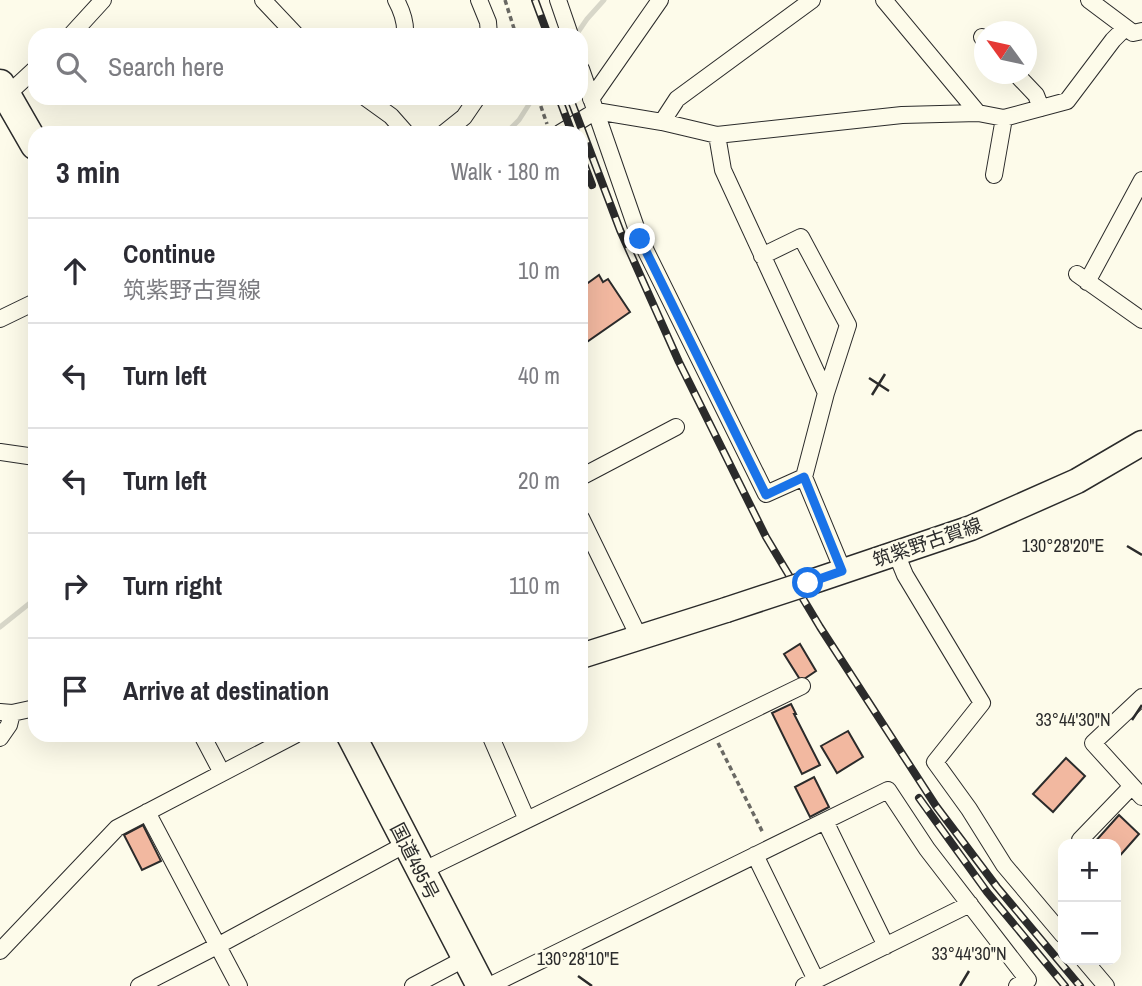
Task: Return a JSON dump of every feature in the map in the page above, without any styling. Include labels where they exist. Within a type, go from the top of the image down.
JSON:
[{"type":"highway","points":[[3,89],[28,133]]},
{"type":"highway","name":"国道495号","points":[[355,742],[481,986]]},
{"type":"main road","name":"筑紫野古賀線","points":[[588,654],[971,528],[1077,481],[1142,443]]},
{"type":"street","points":[[77,28],[103,0]]},
{"type":"street","points":[[263,0],[289,28]]},
{"type":"street","points":[[396,0],[406,28]]},
{"type":"street","points":[[479,0],[488,28]]},
{"type":"street","points":[[558,0],[567,28]]},
{"type":"street","points":[[568,126],[593,105],[660,0]]},
{"type":"street","points":[[662,122],[677,99],[812,0]]},
{"type":"street","points":[[884,0],[978,113]]},
{"type":"street","points":[[1089,0],[1133,33],[1142,31]]},
{"type":"street","points":[[593,105],[717,135],[902,115],[978,113],[1004,118],[1067,101],[1125,28]]},
{"type":"street","points":[[3,89],[28,73]]},
{"type":"street","points":[[1026,84],[1036,95],[1041,108]]},
{"type":"street","points":[[588,90],[640,239],[766,495],[804,477]]},
{"type":"street","points":[[376,105],[400,126]]},
{"type":"street","points":[[453,126],[464,117],[472,105]]},
{"type":"street","points":[[994,176],[1004,118]]},
{"type":"street","points":[[717,135],[723,170],[826,393]]},
{"type":"street","points":[[1142,180],[1082,278],[1142,320]]},
{"type":"street","points":[[762,256],[801,237],[848,325],[826,393],[804,477],[842,571]]},
{"type":"street","points":[[0,319],[28,305]]},
{"type":"street","points":[[588,473],[676,427]]},
{"type":"street","points":[[0,452],[28,456]]},
{"type":"street","points":[[588,532],[639,637]]},
{"type":"street","points":[[896,552],[905,575],[982,703],[936,762],[1004,865],[1058,929]]},
{"type":"street","points":[[421,872],[802,686]]},
{"type":"street","points":[[1081,839],[1137,791],[1093,743],[1142,698]]},
{"type":"street","points":[[0,738],[9,724],[6,712],[28,709]]},
{"type":"street","points":[[206,742],[222,773]]},
{"type":"street","points":[[0,951],[117,828],[282,742]]},
{"type":"street","points":[[493,742],[527,820]]},
{"type":"street","points":[[489,986],[888,790],[927,849],[1028,981],[1017,986]]},
{"type":"street","points":[[147,812],[239,986]]},
{"type":"street","points":[[825,821],[886,946]]},
{"type":"street","points":[[139,986],[406,844]]},
{"type":"street","points":[[762,851],[810,983],[838,979],[886,946],[970,904]]},
{"type":"street","points":[[413,986],[466,958]]},
{"type":"street","points":[[1088,965],[1106,986]]},
{"type":"path","points":[[505,0],[514,28]]},
{"type":"path","points":[[541,105],[544,113]]},
{"type":"path","points":[[711,729],[762,851]]},
{"type":"building","points":[[599,275],[603,282],[608,279],[630,312],[588,341],[588,283]]},
{"type":"building","points":[[800,644],[816,671],[801,681],[784,654]]},
{"type":"building","points":[[791,704],[820,765],[802,774],[772,713]]},
{"type":"building","points":[[848,731],[863,757],[837,773],[821,746]]},
{"type":"building","points":[[1066,758],[1085,776],[1053,812],[1033,794]]},
{"type":"building","points":[[814,777],[829,807],[810,817],[795,787]]},
{"type":"building","points":[[1119,815],[1139,834],[1121,854],[1121,839],[1097,839]]},
{"type":"building","points":[[143,825],[161,861],[142,870],[124,835]]},
{"type":"waterway","points":[[581,28],[604,0]]},
{"type":"waterway","points":[[513,126],[529,105]]},
{"type":"waterway","points":[[0,627],[28,605]]},
{"type":"railway","points":[[535,0],[545,28]]},
{"type":"railway","points":[[562,105],[569,126]]},
{"type":"railway","points":[[573,105],[581,126]]},
{"type":"railway","points":[[588,146],[620,230],[679,362],[766,537],[820,627],[936,806],[997,887],[1080,986]]},
{"type":"railway","points":[[588,174],[592,185]]},
{"type":"railway","points":[[919,798],[987,892],[1065,986]]},
{"type":"route","points":[[640,239],[766,495],[804,477],[842,571],[808,583]]}]
